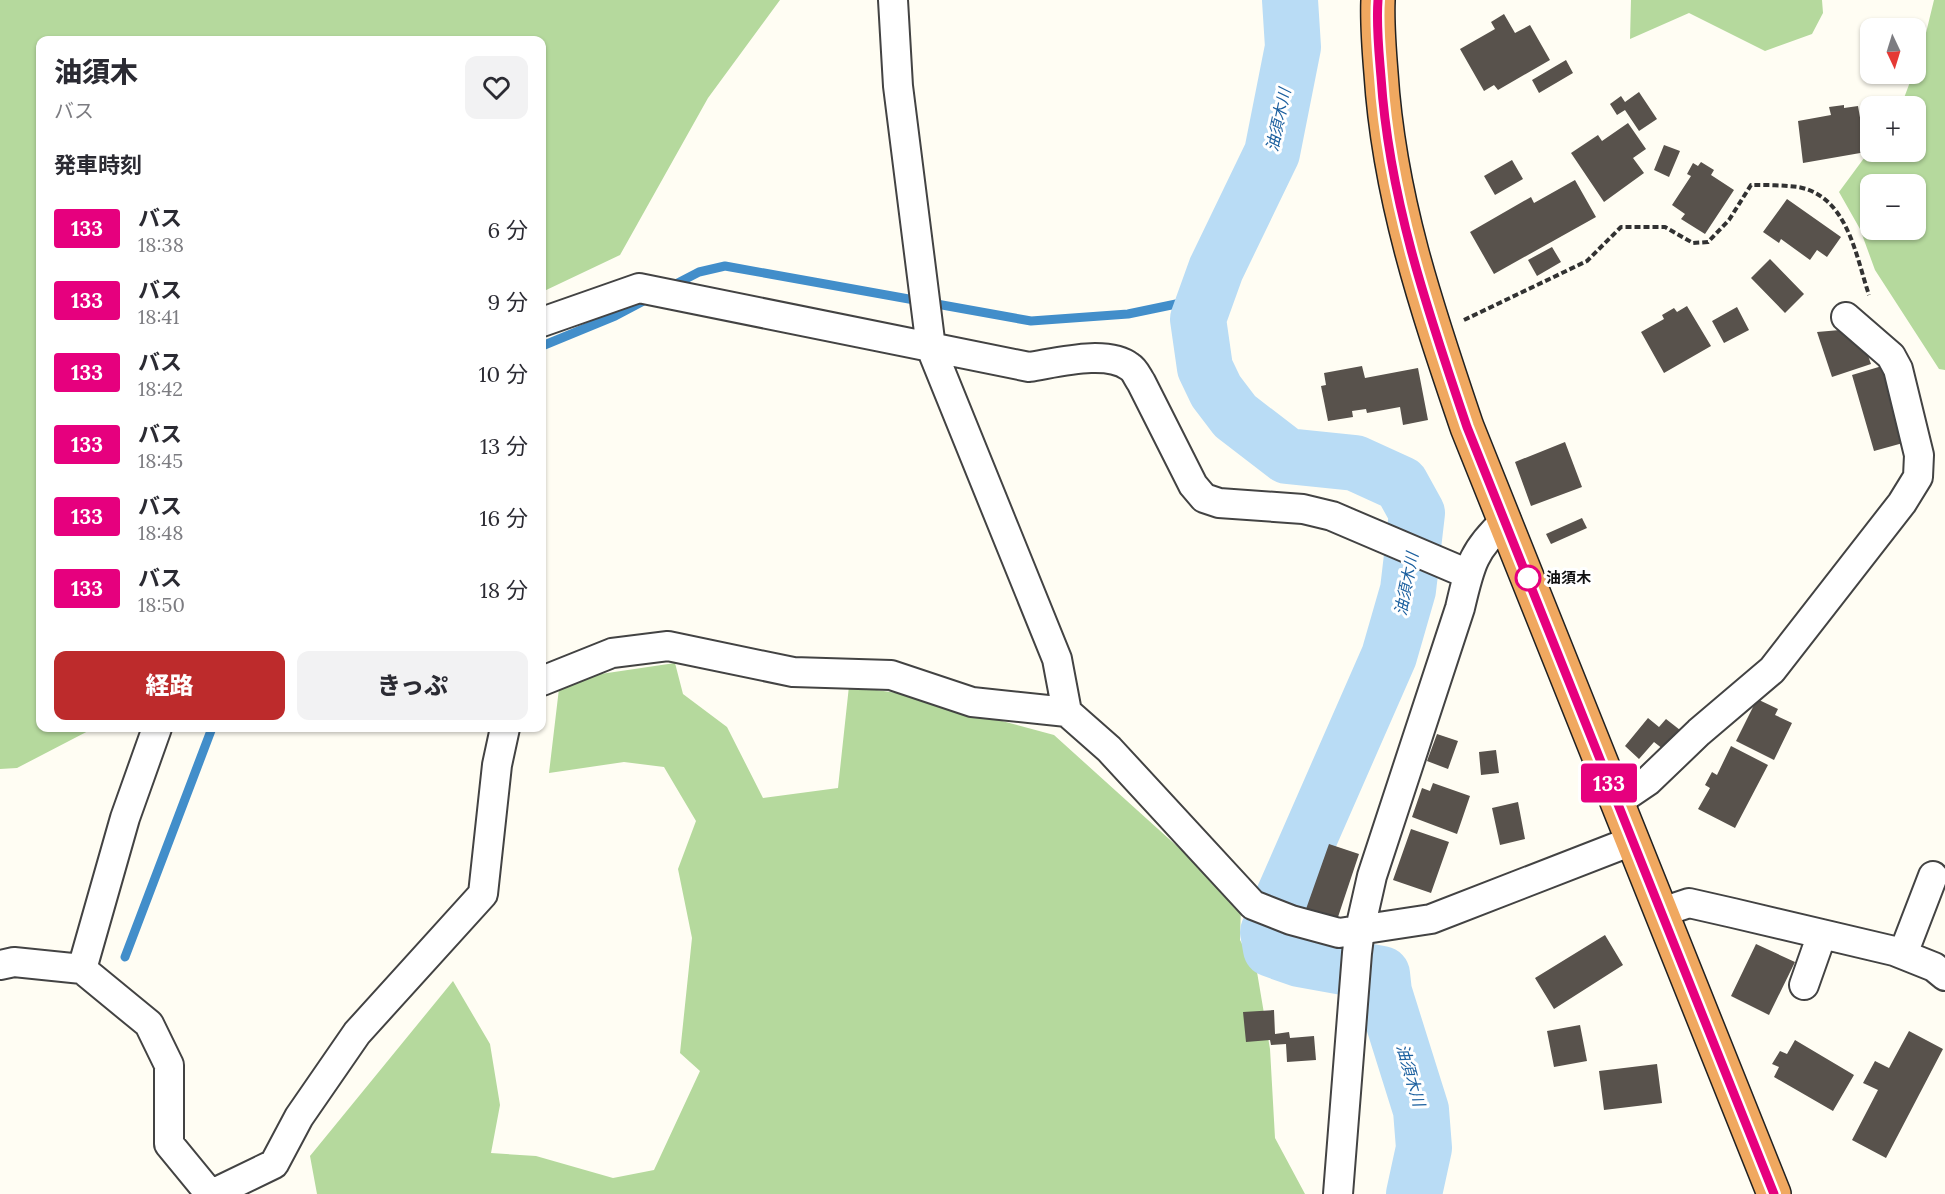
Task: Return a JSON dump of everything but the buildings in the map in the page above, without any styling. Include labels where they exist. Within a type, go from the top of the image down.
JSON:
[{"type":"highway","points":[[1378,0],[1383,105],[1395,190],[1410,255],[1435,334],[1467,427],[1774,1194]]},
{"type":"street","points":[[893,0],[898,86],[929,335],[1057,659],[1067,712]]},
{"type":"street","points":[[546,321],[639,288],[929,335],[1029,367],[1092,357],[1112,360],[1130,367],[1141,382],[1193,485],[1204,498],[1235,505],[1303,509],[1332,516],[1458,569]]},
{"type":"street","points":[[1617,802],[1648,781],[1699,732],[1772,670],[1902,503],[1918,477],[1919,455],[1913,420],[1898,369],[1890,356],[1846,317]]},
{"type":"street","points":[[1338,1194],[1358,941],[1372,876],[1460,608],[1458,569],[1484,539],[1506,520]]},
{"type":"street","points":[[546,679],[612,652],[668,646],[793,672],[891,675],[972,702],[1067,712],[1109,749],[1252,905],[1261,910],[1339,933],[1358,941],[1431,919],[1632,841]]},
{"type":"street","points":[[82,969],[125,818],[156,732]]},
{"type":"street","points":[[0,965],[14,962],[82,969],[149,1024],[169,1065],[169,1144],[211,1194],[274,1164],[299,1117],[357,1033],[483,894],[497,765],[504,732]]},
{"type":"street","points":[[1903,954],[1933,876]]},
{"type":"street","points":[[1662,912],[1689,903],[1903,954],[1934,968],[1945,976]]},
{"type":"street","points":[[1803,986],[1822,934]]},
{"type":"path","points":[[1435,334],[1587,261],[1621,227],[1665,227],[1693,243],[1708,242],[1729,220],[1751,185],[1800,187],[1823,199],[1847,225],[1872,304]]},
{"type":"green space","points":[[0,0],[780,0],[708,98],[620,255],[546,290],[546,36],[36,36],[36,732],[86,732],[17,768],[0,769]]},
{"type":"green space","points":[[1631,0],[1822,0],[1823,13],[1812,34],[1765,51],[1689,13],[1630,39]]},
{"type":"green space","points":[[1934,0],[1945,0],[1945,370],[1939,369],[1875,270],[1864,240],[1926,240],[1926,174],[1860,174],[1860,229],[1839,192],[1861,162],[1926,162],[1926,96],[1905,96],[1909,84],[1926,84],[1926,33]]},
{"type":"green space","points":[[675,663],[683,694],[727,727],[763,798],[838,788],[849,686],[897,693],[1054,735],[1241,904],[1240,940],[1257,972],[1270,1049],[1275,1138],[1305,1194],[317,1194],[310,1156],[453,981],[490,1044],[500,1105],[491,1153],[536,1156],[613,1178],[654,1170],[700,1071],[680,1053],[692,938],[678,869],[696,821],[664,767],[624,762],[549,773],[560,680]]},
{"type":"waterway","name":"油須木川","points":[[1290,0],[1293,47],[1272,153],[1216,269],[1198,319],[1205,368],[1216,391],[1235,416],[1287,456],[1355,463],[1401,484],[1417,513],[1408,590],[1389,656],[1268,932],[1271,949],[1299,959],[1382,974],[1384,992],[1421,1110],[1424,1148],[1414,1194]]},
{"type":"waterway","points":[[672,286],[699,272],[725,266],[1031,321],[1128,314],[1205,298]]},
{"type":"waterway","points":[[546,344],[615,316],[651,297]]},
{"type":"waterway","points":[[125,957],[210,732]]},
{"type":"bus line","name":"133","points":[[1378,0],[1377,17],[1383,105],[1395,190],[1410,255],[1435,334],[1467,427],[1774,1194]]},
{"type":"place","name":"油須木","points":[[1528,578]]}]
